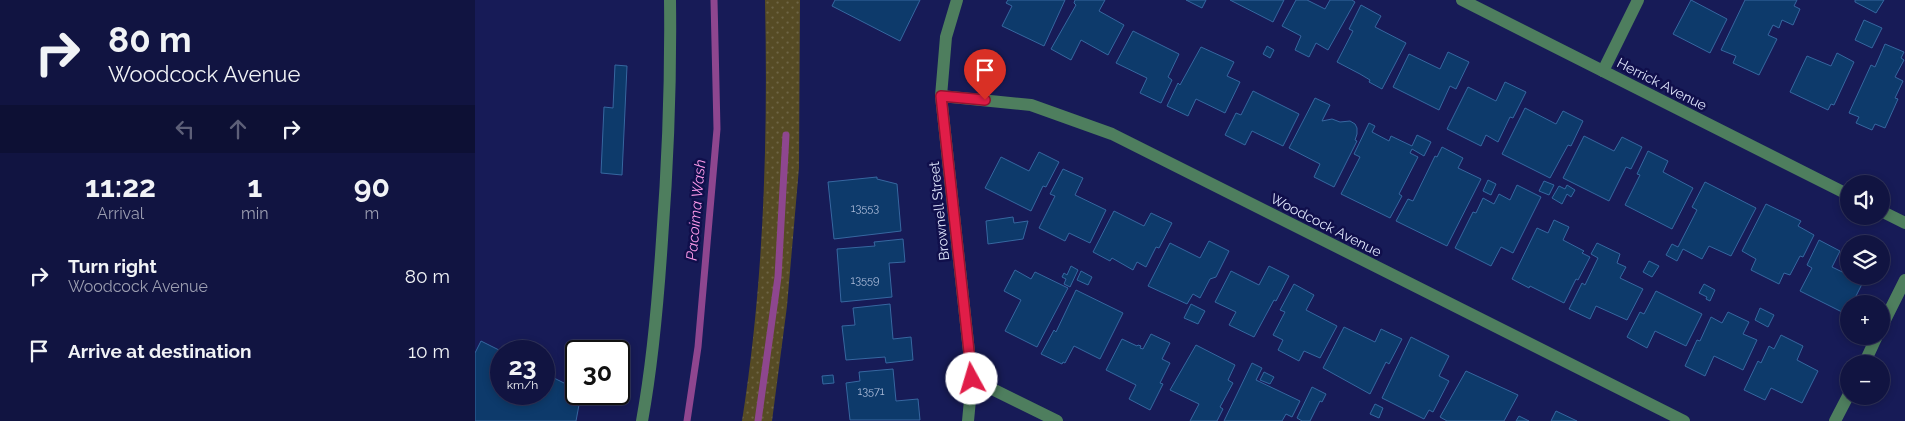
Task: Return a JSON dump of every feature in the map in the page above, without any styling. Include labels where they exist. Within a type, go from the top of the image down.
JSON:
[{"type":"street","points":[[642,421],[657,316],[667,171],[671,86],[670,0]]},
{"type":"street","name":"Brownell Street","points":[[957,0],[945,37],[941,96],[972,379],[968,421]]},
{"type":"street","name":"Herrick Avenue","points":[[1462,0],[1840,190]]},
{"type":"street","points":[[1603,71],[1639,0]]},
{"type":"street","name":"Woodcock Avenue","points":[[941,96],[1031,105],[1112,134],[1684,421]]},
{"type":"street","points":[[1890,216],[1905,223]]},
{"type":"street","points":[[1890,310],[1905,280]]},
{"type":"street","points":[[972,379],[1057,421]]},
{"type":"street","points":[[1835,421],[1843,405]]},
{"type":"shaded area","points":[[765,0],[800,0],[799,168],[787,306],[772,421],[742,421],[755,316],[763,211],[766,106]]},
{"type":"building","points":[[835,0],[920,0],[900,41],[832,6]]},
{"type":"building","points":[[1008,0],[1065,0],[1044,46],[1002,26],[1012,6],[1006,3]]},
{"type":"building","points":[[1075,0],[1105,0],[1099,11],[1124,25],[1108,55],[1081,40],[1071,60],[1051,49],[1076,5],[1074,3]]},
{"type":"building","points":[[1186,0],[1206,0],[1202,8]]},
{"type":"building","points":[[1230,0],[1284,0],[1273,22]]},
{"type":"building","points":[[1296,0],[1307,0],[1325,9],[1330,0],[1352,0],[1355,2],[1328,50],[1316,43],[1309,57],[1295,50],[1301,36],[1282,26]]},
{"type":"building","points":[[1691,0],[1727,19],[1710,53],[1673,34]]},
{"type":"building","points":[[1745,0],[1797,0],[1794,6],[1800,9],[1793,25],[1782,20],[1779,28],[1773,25],[1768,35],[1777,39],[1759,75],[1733,63],[1736,56],[1721,50]]},
{"type":"building","points":[[1855,0],[1884,0],[1876,13],[1855,2]]},
{"type":"building","points":[[1361,5],[1381,16],[1375,27],[1406,43],[1382,89],[1369,82],[1370,80],[1360,74],[1337,62],[1353,31],[1349,29]]},
{"type":"building","points":[[1864,20],[1882,28],[1872,48],[1855,40]]},
{"type":"building","points":[[1133,31],[1179,54],[1168,77],[1172,80],[1161,103],[1140,93],[1147,78],[1116,63]]},
{"type":"building","points":[[1885,44],[1904,52],[1901,58],[1904,60],[1895,77],[1903,81],[1895,98],[1898,99],[1885,128],[1875,124],[1872,130],[1856,123],[1859,117],[1849,113],[1871,65],[1875,67]]},
{"type":"building","points":[[1267,46],[1274,50],[1270,58],[1263,54]]},
{"type":"building","points":[[1201,47],[1234,62],[1227,76],[1240,82],[1225,113],[1196,99],[1188,116],[1167,106],[1178,83],[1180,85]]},
{"type":"building","points":[[1448,52],[1469,62],[1456,89],[1450,86],[1439,110],[1393,87],[1409,54],[1440,69]]},
{"type":"building","points":[[1837,53],[1854,62],[1834,105],[1831,104],[1828,110],[1790,92],[1807,56],[1831,66]]},
{"type":"building","points":[[615,65],[627,66],[622,175],[601,173],[604,107],[613,108]]},
{"type":"building","points":[[1505,82],[1526,92],[1513,118],[1510,117],[1498,142],[1486,135],[1481,146],[1447,129],[1468,87],[1496,101]]},
{"type":"building","points":[[1253,91],[1299,114],[1283,146],[1252,131],[1245,145],[1225,135],[1236,113],[1241,115]]},
{"type":"building","points":[[1315,98],[1330,105],[1322,121],[1332,119],[1340,122],[1350,121],[1357,128],[1355,140],[1357,141],[1334,187],[1314,177],[1320,164],[1289,148]]},
{"type":"building","points":[[1525,108],[1556,124],[1563,111],[1583,121],[1571,146],[1568,145],[1550,178],[1502,154]]},
{"type":"building","points":[[1369,123],[1375,126],[1372,132],[1389,141],[1391,136],[1412,146],[1417,135],[1431,142],[1424,156],[1412,149],[1410,153],[1418,157],[1399,194],[1402,196],[1390,218],[1341,194],[1360,157],[1354,154]]},
{"type":"building","points":[[1584,136],[1614,151],[1622,137],[1642,147],[1631,169],[1626,167],[1609,201],[1563,178]]},
{"type":"building","points":[[1442,147],[1463,158],[1458,168],[1481,179],[1447,246],[1396,221],[1408,199],[1413,201],[1435,156],[1437,157]]},
{"type":"building","points":[[1648,151],[1668,161],[1663,172],[1693,188],[1672,229],[1625,205],[1640,175],[1637,174]]},
{"type":"building","points":[[1039,152],[1059,162],[1046,187],[1043,186],[1031,211],[985,188],[1001,157],[1029,171]]},
{"type":"building","points":[[1063,169],[1083,178],[1075,195],[1106,210],[1090,243],[1069,233],[1065,241],[1039,228],[1055,196],[1050,194]]},
{"type":"building","points":[[877,177],[877,179],[897,184],[901,231],[834,239],[828,182]]},
{"type":"building","points":[[1488,180],[1496,184],[1491,195],[1483,191]]},
{"type":"building","points":[[1544,181],[1554,185],[1549,195],[1539,191]]},
{"type":"building","points":[[1705,182],[1756,208],[1731,256],[1709,246],[1702,259],[1683,249],[1677,261],[1666,255],[1672,244],[1678,247],[1697,210],[1692,207]]},
{"type":"building","points":[[1517,185],[1541,197],[1513,253],[1501,247],[1491,266],[1455,248],[1473,212],[1476,213],[1483,198],[1494,204],[1499,194],[1510,200]]},
{"type":"building","points":[[1567,185],[1575,190],[1571,197],[1567,194],[1562,204],[1552,198],[1559,186],[1565,189]]},
{"type":"building","points":[[1766,204],[1801,221],[1798,226],[1814,235],[1803,257],[1800,256],[1790,275],[1784,273],[1779,284],[1751,270],[1756,259],[1742,251]]},
{"type":"building","points":[[1114,211],[1144,226],[1151,213],[1172,223],[1159,248],[1156,247],[1146,267],[1137,262],[1133,270],[1112,258],[1110,261],[1093,252]]},
{"type":"building","points":[[1013,217],[1014,223],[1028,221],[1023,239],[988,244],[986,221]]},
{"type":"building","points":[[1554,220],[1569,227],[1563,240],[1584,251],[1582,253],[1590,257],[1564,303],[1512,279],[1537,228],[1548,233]]},
{"type":"building","points":[[903,239],[905,262],[889,263],[892,297],[841,302],[837,249],[875,246],[874,242]]},
{"type":"building","points":[[1819,240],[1840,251],[1832,267],[1840,271],[1840,285],[1862,285],[1856,295],[1840,295],[1840,311],[1800,291],[1812,268],[1807,265]]},
{"type":"building","points":[[1209,241],[1229,251],[1216,277],[1210,279],[1200,298],[1193,294],[1187,304],[1148,286],[1170,243],[1200,258]]},
{"type":"building","points":[[1597,243],[1620,254],[1617,263],[1626,267],[1620,278],[1643,289],[1627,320],[1596,306],[1590,319],[1569,309],[1582,283],[1585,285],[1598,258],[1591,254]]},
{"type":"building","points":[[1649,261],[1659,266],[1652,277],[1643,272]]},
{"type":"building","points":[[1071,266],[1078,270],[1070,287],[1064,284],[1066,279],[1062,277],[1064,273],[1067,275]]},
{"type":"building","points":[[1269,266],[1289,276],[1254,337],[1229,325],[1236,312],[1215,302],[1231,271],[1259,285]]},
{"type":"building","points":[[1015,270],[1031,279],[1035,272],[1068,288],[1037,347],[1005,331],[1021,300],[1004,291]]},
{"type":"building","points":[[1081,271],[1092,277],[1088,285],[1077,280]]},
{"type":"building","points":[[1294,284],[1314,295],[1306,310],[1337,326],[1320,358],[1304,351],[1299,361],[1278,350],[1283,340],[1273,335],[1285,312],[1280,310]]},
{"type":"building","points":[[1704,284],[1715,290],[1710,301],[1699,293]]},
{"type":"building","points":[[1076,290],[1123,313],[1100,359],[1074,346],[1065,363],[1063,362],[1062,364],[1041,354],[1054,330],[1056,332]]},
{"type":"building","points":[[1656,291],[1702,314],[1686,346],[1655,331],[1647,348],[1627,337],[1640,312],[1644,314]]},
{"type":"building","points":[[890,304],[893,339],[911,337],[913,360],[886,363],[885,357],[846,360],[842,326],[855,325],[853,308]]},
{"type":"building","points":[[1191,304],[1205,311],[1198,324],[1184,318]]},
{"type":"building","points":[[1760,308],[1774,315],[1768,327],[1755,320]]},
{"type":"building","points":[[1728,312],[1749,322],[1743,334],[1757,340],[1743,370],[1714,356],[1705,376],[1685,366],[1697,340],[1700,341],[1711,317],[1722,323]]},
{"type":"building","points":[[1344,327],[1375,342],[1381,329],[1402,339],[1389,364],[1386,362],[1370,394],[1323,368]]},
{"type":"building","points":[[1151,334],[1170,343],[1162,359],[1170,363],[1160,383],[1163,384],[1150,410],[1129,399],[1136,385],[1106,370],[1122,339],[1141,346],[1140,348],[1143,349]]},
{"type":"building","points":[[1781,335],[1803,346],[1797,360],[1818,371],[1802,403],[1771,388],[1765,400],[1744,390],[1758,361],[1761,363],[1769,346],[1774,349]]},
{"type":"building","points":[[1411,337],[1449,356],[1439,376],[1449,381],[1433,412],[1429,410],[1424,419],[1382,398]]},
{"type":"building","points":[[481,341],[490,346],[490,405],[555,405],[555,378],[565,384],[565,405],[579,405],[576,421],[475,421],[475,353]]},
{"type":"building","points":[[1196,345],[1235,365],[1228,380],[1233,383],[1220,407],[1223,409],[1217,421],[1190,421],[1199,404],[1170,390]]},
{"type":"building","points":[[1252,363],[1262,368],[1256,380],[1300,401],[1292,417],[1286,414],[1282,421],[1224,421]]},
{"type":"building","points":[[893,369],[896,401],[918,399],[920,420],[850,420],[846,383],[860,381],[859,372]]},
{"type":"building","points":[[1466,371],[1518,395],[1504,421],[1447,421],[1440,417]]},
{"type":"building","points":[[1264,372],[1274,377],[1270,384],[1260,380]]},
{"type":"building","points":[[833,375],[834,383],[823,384],[822,376]]},
{"type":"building","points":[[1312,387],[1326,394],[1322,402],[1320,401],[1310,421],[1302,421],[1297,418]]},
{"type":"building","points":[[1375,404],[1383,408],[1379,418],[1370,414]]},
{"type":"building","points":[[1556,411],[1577,421],[1551,421]]},
{"type":"building","points":[[1519,416],[1529,421],[1516,421]]},
{"type":"waterway","name":"Pacoima Wash","points":[[687,421],[698,347],[717,129],[714,0]]},
{"type":"waterway","points":[[758,421],[778,277],[786,135]]},
{"type":"route","points":[[972,379],[941,96],[985,100]]}]
